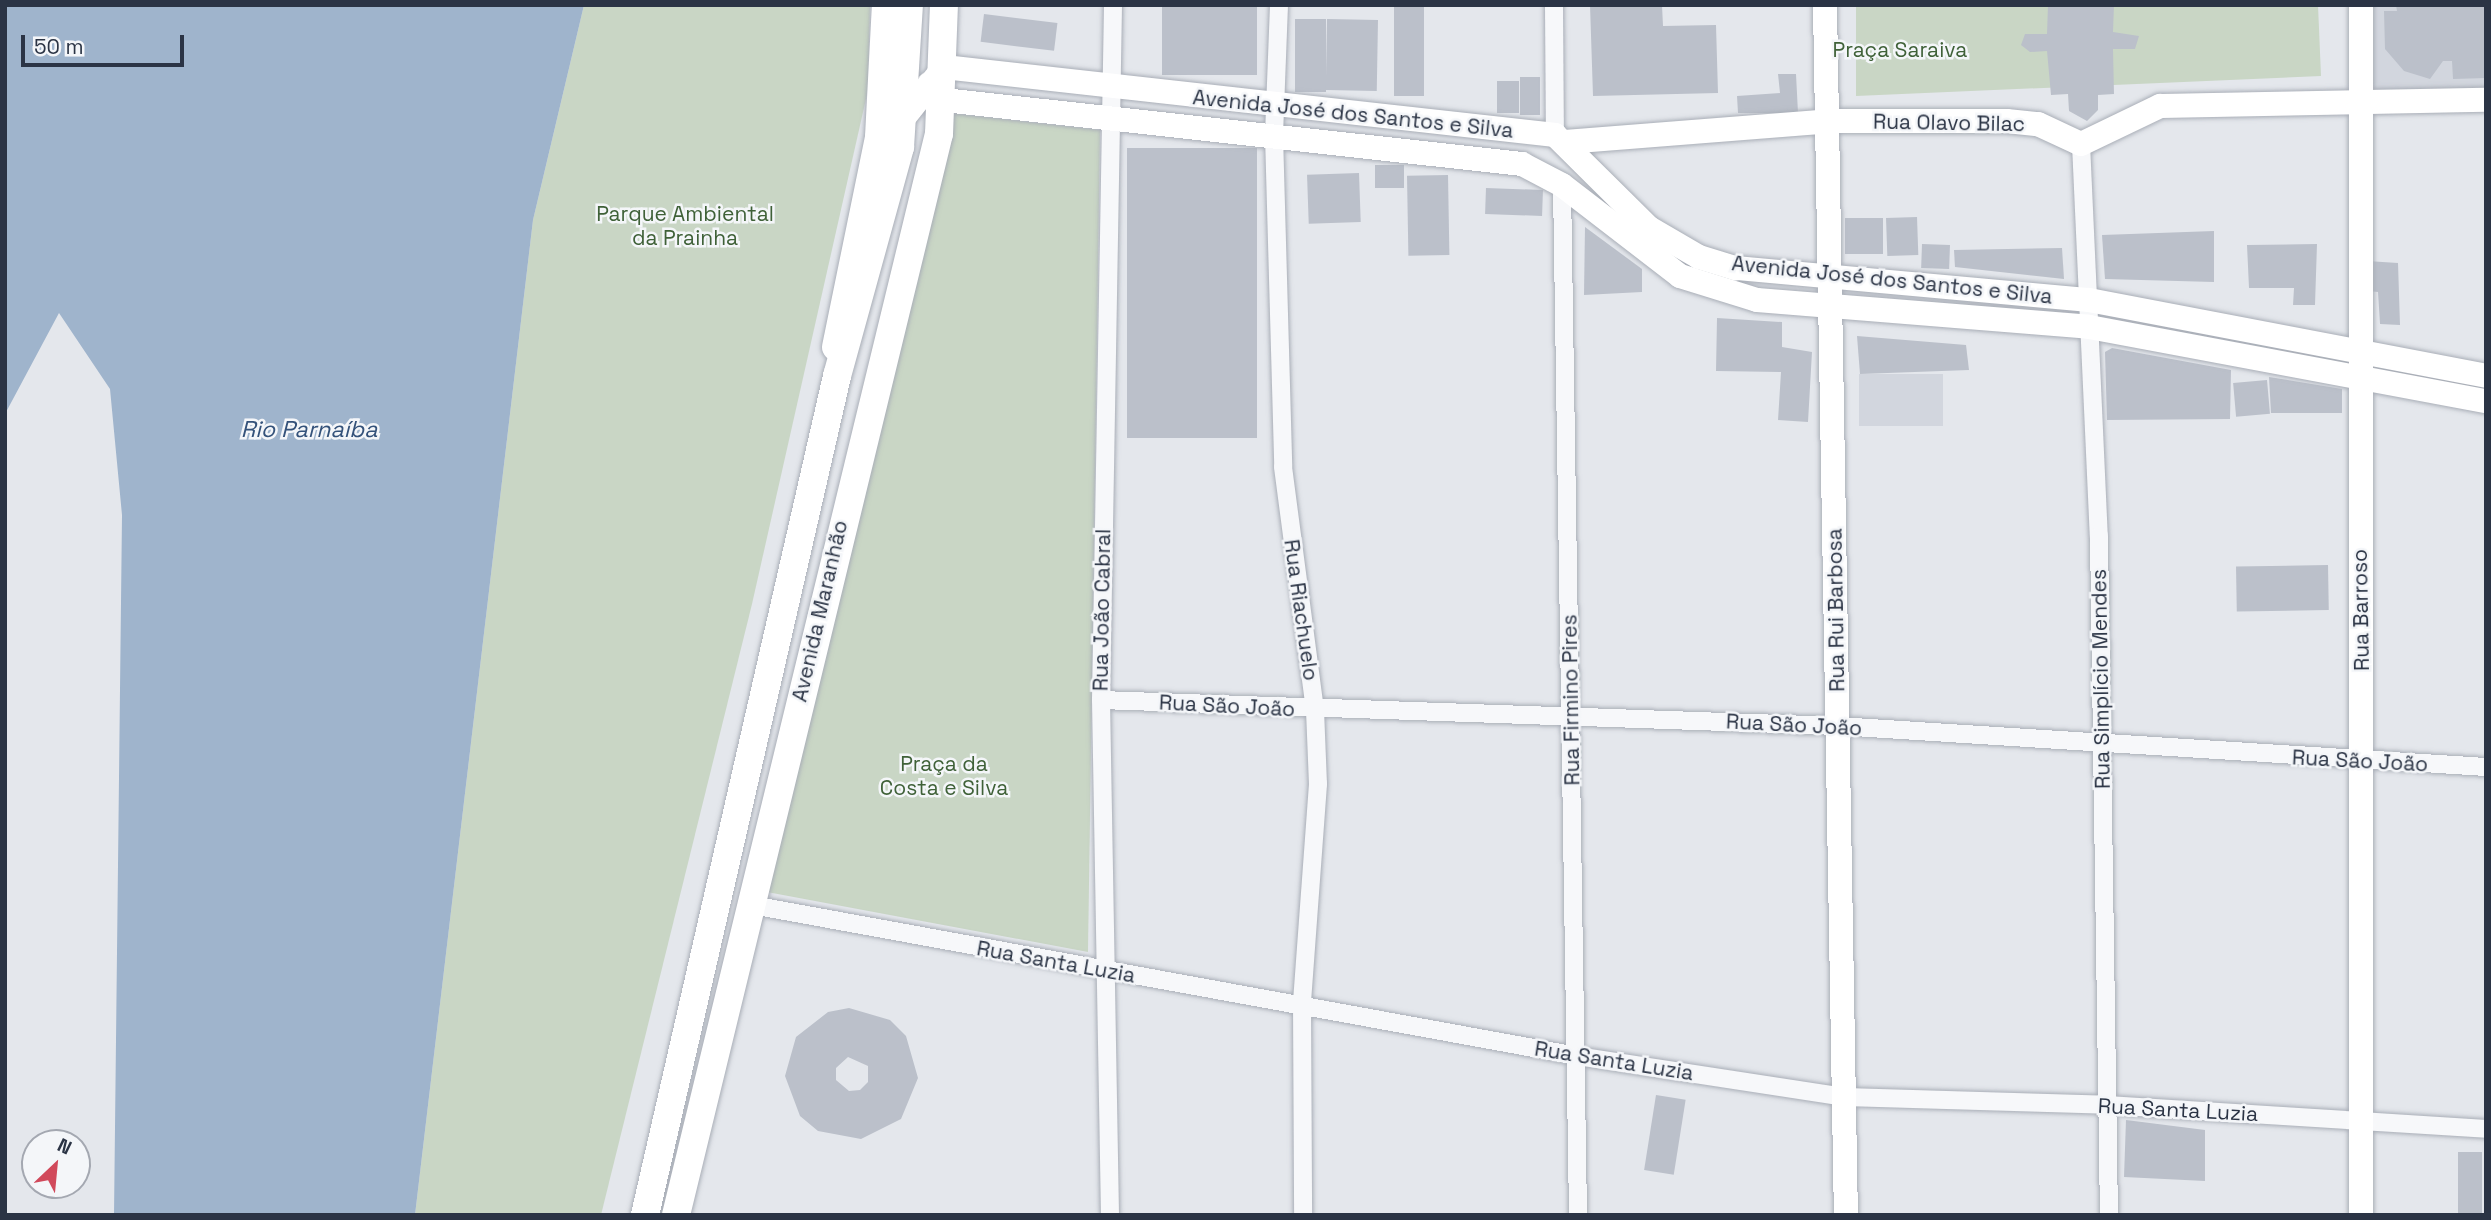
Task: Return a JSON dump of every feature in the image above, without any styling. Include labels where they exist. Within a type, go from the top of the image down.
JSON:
[{"type":"main road","points":[[837,376],[838,310],[879,137],[886,5]]},
{"type":"main road","name":"Avenida Maranhão","points":[[645,1215],[837,376],[906,115],[909,5]]},
{"type":"main road","name":"Avenida Maranhão","points":[[676,1215],[752,905],[939,84],[944,5]]},
{"type":"street","name":"Rua João Cabral","points":[[1110,1215],[1110,972],[1101,700],[1113,5]]},
{"type":"street","name":"Rua Riachuelo","points":[[1279,5],[1278,108],[1274,135],[1283,467],[1315,710],[1317,829],[1302,1003],[1303,1215]]},
{"type":"street","points":[[1554,5],[1560,139]]},
{"type":"street","name":"Rua Rui Barbosa","points":[[1825,5],[1846,1215]]},
{"type":"street","name":"Rua Barroso","points":[[2361,5],[2358,105],[2363,761],[2361,1215]]},
{"type":"street","points":[[906,115],[939,84],[909,63]]},
{"type":"street","name":"Avenida José dos Santos e Silva","points":[[939,84],[1113,87],[1560,139],[1649,228],[1699,257],[1736,268],[2089,300],[2359,349],[2486,376]]},
{"type":"street","name":"Avenida José dos Santos e Silva","points":[[939,84],[1110,118],[1483,156],[1522,164],[1562,185],[1680,276],[1757,300],[2089,327],[2486,401]]},
{"type":"street","points":[[2081,144],[2160,106],[2358,105],[2486,100]]},
{"type":"street","name":"Rua Olavo Bilac","points":[[1560,139],[1829,121],[2038,124],[2081,144]]},
{"type":"street","name":"Rua Simplício Mendes","points":[[2081,144],[2089,300],[2101,747],[2109,1215]]},
{"type":"street","name":"Rua Firmino Pires","points":[[1562,185],[1578,1215]]},
{"type":"street","name":"Rua São João","points":[[1101,700],[1315,710],[1571,715],[1838,726],[2101,747],[2486,767]]},
{"type":"street","name":"Rua Santa Luzia","points":[[752,905],[1110,972],[1302,1003],[1577,1056],[1845,1097],[2107,1105],[2486,1129]]},
{"type":"shaded area","points":[[2368,5],[2486,5],[2486,89],[2368,89]]},
{"type":"shaded area","points":[[1859,374],[1943,374],[1943,426],[1859,426]]},
{"type":"green space","name":"Parque Ambiental da Prainha","points":[[584,5],[870,5],[868,90],[752,604],[601,1215],[415,1215],[533,220]]},
{"type":"green space","name":"Praça Saraiva","points":[[1856,5],[2318,5],[2321,76],[1856,96]]},
{"type":"green space","name":"Praça da Costa e Silva","points":[[949,113],[1100,130],[1088,952],[767,892]]},
{"type":"water","name":"Rio Parnaíba","points":[[5,5],[584,5],[533,220],[415,1215],[114,1215],[122,515],[110,389],[59,313],[5,414]]},
{"type":"building","points":[[1162,5],[1257,5],[1257,75],[1162,75]]},
{"type":"building","points":[[1394,5],[1424,5],[1424,96],[1394,96]]},
{"type":"building","points":[[1590,5],[1662,5],[1663,26],[1716,25],[1718,93],[1593,96]]},
{"type":"building","points":[[2048,5],[2114,5],[2113,32],[2139,36],[2135,49],[2113,49],[2114,94],[2098,95],[2098,110],[2087,121],[2069,111],[2068,94],[2051,95],[2047,51],[2030,52],[2021,45],[2025,34],[2047,34]]},
{"type":"building","points":[[2396,5],[2486,5],[2486,78],[2453,79],[2452,61],[2443,61],[2430,79],[2404,71],[2385,49],[2384,11],[2397,11]]},
{"type":"building","points":[[984,14],[1057,23],[1054,51],[981,42]]},
{"type":"building","points":[[1295,19],[1326,19],[1326,92],[1295,92]]},
{"type":"building","points":[[1327,19],[1378,20],[1377,91],[1326,90]]},
{"type":"building","points":[[1778,74],[1796,74],[1798,113],[1738,113],[1737,96],[1780,93]]},
{"type":"building","points":[[1520,77],[1540,77],[1540,115],[1520,115]]},
{"type":"building","points":[[1497,81],[1519,81],[1519,113],[1497,113]]},
{"type":"building","points":[[1127,148],[1257,148],[1257,438],[1127,438]]},
{"type":"building","points":[[1375,165],[1404,165],[1404,188],[1375,188]]},
{"type":"building","points":[[1359,173],[1361,222],[1309,224],[1307,175]]},
{"type":"building","points":[[1448,175],[1449,255],[1408,256],[1407,176]]},
{"type":"building","points":[[1486,188],[1543,190],[1542,216],[1485,214]]},
{"type":"building","points":[[1917,217],[1918,255],[1887,256],[1886,218]]},
{"type":"building","points":[[1845,218],[1883,218],[1883,254],[1845,254]]},
{"type":"building","points":[[1585,227],[1642,269],[1642,292],[1584,295]]},
{"type":"building","points":[[2214,231],[2214,282],[2105,279],[2102,235]]},
{"type":"building","points":[[1922,244],[1950,245],[1949,269],[1921,268]]},
{"type":"building","points":[[2317,244],[2315,305],[2293,305],[2294,288],[2249,288],[2247,245]]},
{"type":"building","points":[[2062,248],[2064,279],[1955,267],[1954,250]]},
{"type":"building","points":[[2367,261],[2398,263],[2400,325],[2380,324],[2378,292],[2368,291]]},
{"type":"building","points":[[1717,318],[1782,322],[1782,347],[1812,352],[1808,422],[1778,420],[1781,372],[1716,371]]},
{"type":"building","points":[[1857,336],[1966,345],[1969,370],[1860,374]]},
{"type":"building","points":[[2112,348],[2231,370],[2230,419],[2107,420],[2105,352]]},
{"type":"building","points":[[2269,377],[2342,389],[2342,413],[2271,413]]},
{"type":"building","points":[[2267,380],[2270,414],[2236,417],[2233,383]]},
{"type":"building","points":[[2328,565],[2329,610],[2237,612],[2236,567]]},
{"type":"building","points":[[849,1008],[890,1020],[906,1036],[918,1078],[901,1119],[861,1139],[818,1131],[800,1116],[785,1076],[796,1037],[828,1012]],"holes":[[[848,1057],[868,1066],[868,1082],[860,1090],[849,1091],[836,1080],[836,1068]]]},
{"type":"building","points":[[1656,1095],[1686,1100],[1674,1175],[1644,1170]]},
{"type":"building","points":[[2126,1120],[2205,1130],[2205,1181],[2124,1177]]},
{"type":"building","points":[[2458,1152],[2482,1152],[2482,1215],[2458,1215]]}]
